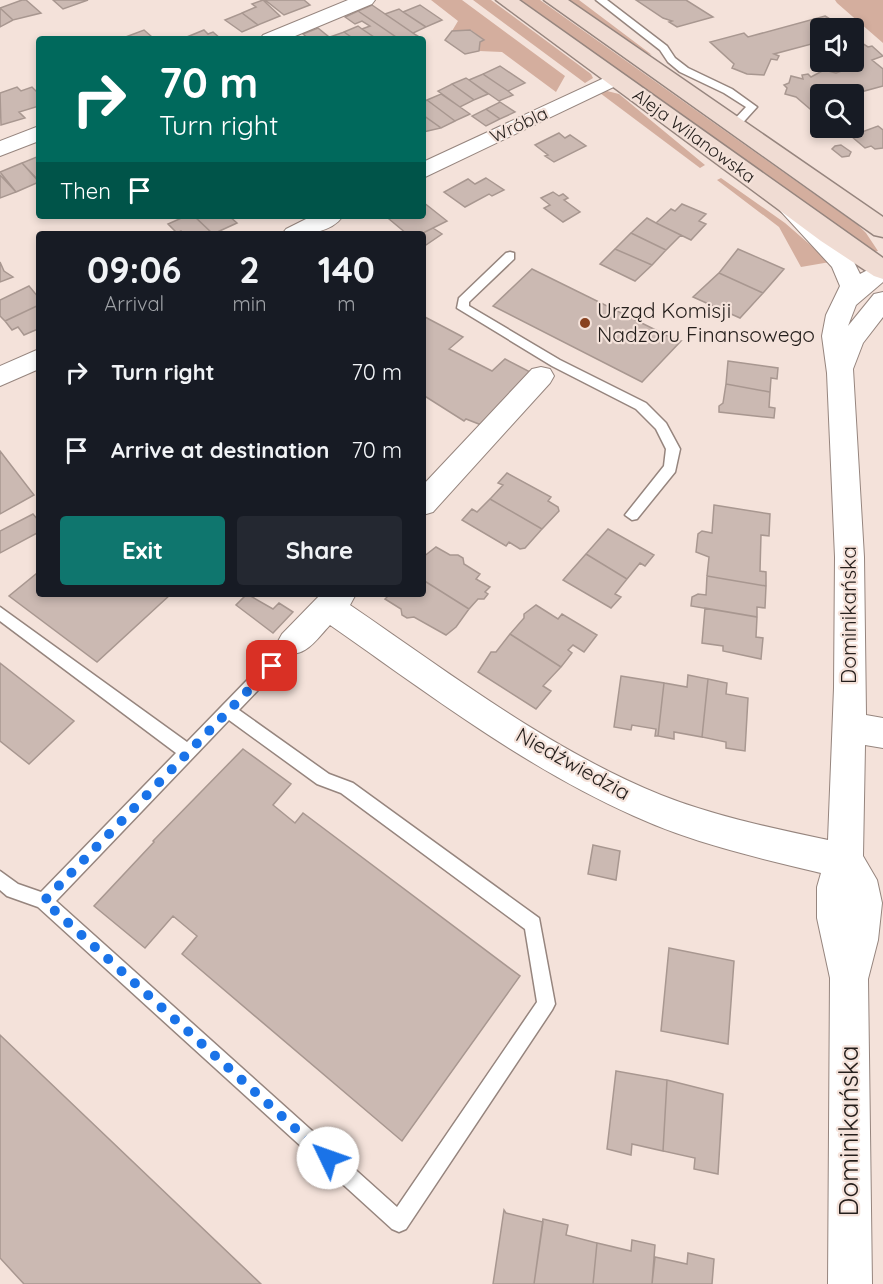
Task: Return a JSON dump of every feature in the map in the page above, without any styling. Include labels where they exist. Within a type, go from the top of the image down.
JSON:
[{"type":"main road","name":"Aleja Wilanowska","points":[[506,0],[883,270]]},
{"type":"main road","name":"Aleja Wilanowska","points":[[554,0],[882,228]]},
{"type":"street","points":[[277,36],[365,0]]},
{"type":"street","name":"Wróbla","points":[[426,170],[615,79]]},
{"type":"street","points":[[0,149],[36,134]]},
{"type":"street","points":[[785,202],[843,264],[852,286],[849,298]]},
{"type":"street","points":[[300,231],[325,219]]},
{"type":"street","name":"Dominikańska","points":[[849,1284],[849,978],[838,940],[835,893],[837,871],[845,861],[850,727],[848,515],[836,323],[849,298],[863,284],[883,270]]},
{"type":"street","name":"Dominikańska","points":[[839,370],[851,340],[880,307]]},
{"type":"street","points":[[0,377],[36,359]]},
{"type":"street","points":[[426,501],[549,369]]},
{"type":"street","name":"Niedźwiedzia","points":[[294,643],[334,601],[580,773],[649,806],[716,829],[845,861]]},
{"type":"street","points":[[850,727],[883,734]]},
{"type":"lane","points":[[601,0],[664,48],[671,60],[684,70],[728,91],[752,107],[734,126]]},
{"type":"lane","points":[[652,69],[664,48]]},
{"type":"lane","points":[[510,256],[462,301],[463,308],[549,369],[641,406],[661,426],[673,449],[670,468],[632,515]]},
{"type":"lane","points":[[0,614],[189,753]]},
{"type":"lane","points":[[44,901],[230,712],[294,643]]},
{"type":"lane","points":[[0,879],[13,890],[44,901],[399,1222],[546,1004],[533,924],[347,788],[323,779],[230,712]]},
{"type":"shaded area","points":[[431,0],[462,0],[565,76],[556,92],[502,52],[479,51],[480,42],[484,40],[471,30],[452,31],[458,21]]},
{"type":"shaded area","points":[[473,0],[491,0],[591,74],[593,78],[585,83]]},
{"type":"shaded area","points":[[521,0],[540,0],[858,225],[878,251],[874,252],[862,245]]},
{"type":"shaded area","points":[[569,0],[579,0],[652,55],[644,52]]},
{"type":"shaded area","points":[[835,0],[883,0],[883,43],[864,26],[864,18],[854,18]]},
{"type":"shaded area","points":[[607,91],[619,94],[705,165],[700,168],[600,93]]},
{"type":"shaded area","points":[[721,178],[785,223],[830,262],[801,267],[779,227],[717,180]]},
{"type":"building","points":[[26,0],[41,13],[13,20],[0,8]]},
{"type":"building","points":[[53,0],[88,0],[63,9]]},
{"type":"building","points":[[263,0],[280,16],[258,25],[242,13],[256,7],[252,4]]},
{"type":"building","points":[[265,0],[304,0],[310,5],[284,15]]},
{"type":"building","points":[[636,0],[686,0],[713,17],[677,27],[669,22],[672,21],[663,18]]},
{"type":"building","points":[[372,5],[418,36],[395,36],[358,11]]},
{"type":"building","points":[[420,5],[442,20],[426,27],[403,12]]},
{"type":"building","points":[[0,8],[13,20],[0,27]]},
{"type":"building","points":[[399,9],[426,27],[413,33],[385,14]]},
{"type":"building","points":[[358,11],[395,36],[372,36],[362,29],[370,26],[362,21],[355,24],[345,17]]},
{"type":"building","points":[[242,13],[258,25],[242,32],[225,20]]},
{"type":"building","points":[[810,20],[810,44],[774,54],[779,56],[777,60],[771,59],[764,75],[747,74],[732,68],[734,64],[710,42],[744,33],[748,37]]},
{"type":"building","points":[[358,26],[373,36],[350,36],[344,32]]},
{"type":"building","points":[[318,28],[328,36],[305,36],[303,34]]},
{"type":"building","points":[[144,30],[151,36],[128,36]]},
{"type":"building","points":[[204,30],[208,34],[213,32],[218,36],[189,36]]},
{"type":"building","points":[[470,30],[484,40],[480,42],[479,51],[465,54],[445,40],[452,31]]},
{"type":"building","points":[[344,32],[350,36],[333,36]]},
{"type":"building","points":[[864,44],[872,46],[883,56],[872,60],[883,69],[883,86],[864,91],[864,84],[810,84],[810,109],[796,97],[785,94],[787,88],[784,85],[789,83],[791,76],[803,79],[802,75],[808,74],[811,77],[820,72],[864,72]]},
{"type":"building","points":[[500,66],[525,83],[508,91],[483,74]]},
{"type":"building","points":[[483,74],[513,95],[499,101],[469,80]]},
{"type":"building","points":[[466,78],[488,94],[474,100],[452,84]]},
{"type":"building","points":[[452,84],[474,100],[460,107],[438,91]]},
{"type":"building","points":[[17,87],[21,91],[32,87],[36,91],[36,107],[19,112],[25,118],[1,125],[0,93]]},
{"type":"building","points":[[441,94],[470,114],[455,121],[427,100]]},
{"type":"building","points":[[426,100],[455,121],[441,128],[426,117]]},
{"type":"building","points":[[500,102],[515,112],[500,119],[486,109]]},
{"type":"building","points":[[486,109],[500,119],[486,126],[472,116]]},
{"type":"building","points":[[426,117],[441,128],[426,131]]},
{"type":"building","points":[[878,126],[883,130],[883,148],[875,149],[871,146],[865,148],[853,138],[864,138],[864,131]]},
{"type":"building","points":[[559,133],[565,138],[570,135],[586,146],[554,162],[535,145]]},
{"type":"building","points":[[841,145],[851,152],[849,156],[842,157],[832,149]]},
{"type":"building","points":[[36,157],[36,178],[22,163]]},
{"type":"building","points":[[22,163],[36,179],[36,183],[16,192],[0,172]]},
{"type":"building","points":[[0,175],[16,192],[0,198]]},
{"type":"building","points":[[486,178],[504,190],[492,196],[489,194],[465,207],[444,192],[468,179],[475,184]]},
{"type":"building","points":[[553,192],[559,196],[563,194],[568,198],[564,200],[580,212],[563,222],[544,208],[550,205],[541,198]]},
{"type":"building","points":[[426,204],[447,221],[426,232],[403,231],[389,219],[426,219]]},
{"type":"building","points":[[682,204],[706,214],[699,221],[706,224],[691,240],[656,223],[671,209],[675,211]]},
{"type":"building","points":[[647,218],[681,235],[666,250],[631,233]]},
{"type":"building","points":[[179,219],[197,219],[210,231],[175,231],[168,224]]},
{"type":"building","points":[[197,219],[232,219],[237,223],[220,231],[210,231]]},
{"type":"building","points":[[433,228],[442,234],[426,245],[426,232]]},
{"type":"building","points":[[631,233],[666,250],[652,265],[615,249]]},
{"type":"building","points":[[615,249],[652,265],[635,281],[600,264]]},
{"type":"building","points":[[738,249],[784,269],[763,293],[719,273]]},
{"type":"building","points":[[0,262],[4,271],[13,277],[0,282]]},
{"type":"building","name":"Urząd Komisji Nadzoru Finansowego","points":[[532,269],[681,341],[642,382],[493,306]]},
{"type":"building","points":[[719,273],[763,293],[740,318],[693,297]]},
{"type":"building","points":[[29,286],[36,294],[36,306],[5,321],[0,316],[0,300]]},
{"type":"building","points":[[36,306],[36,330],[24,335],[18,327],[12,330],[5,321]]},
{"type":"building","points":[[426,318],[463,337],[449,349],[492,371],[505,359],[532,373],[484,426],[466,419],[464,421],[426,397]]},
{"type":"building","points":[[728,361],[778,368],[777,379],[771,378],[770,392],[726,384]]},
{"type":"building","points":[[726,384],[770,392],[769,407],[775,408],[774,418],[719,412]]},
{"type":"building","points":[[0,451],[34,495],[0,514]]},
{"type":"building","points":[[507,473],[551,497],[548,501],[558,507],[559,511],[542,529],[490,499],[503,485],[498,483]]},
{"type":"building","points":[[490,499],[542,529],[525,548],[520,549],[509,542],[506,546],[462,520],[472,509],[477,512]]},
{"type":"building","points":[[714,505],[770,514],[769,536],[761,535],[760,571],[766,572],[766,586],[707,576],[709,557],[696,552],[698,534],[702,531],[712,533]]},
{"type":"building","points":[[33,514],[36,518],[36,534],[0,553],[0,531]]},
{"type":"building","points":[[608,529],[654,555],[645,566],[640,563],[627,579],[586,554]]},
{"type":"building","points":[[436,547],[450,555],[463,558],[464,564],[480,574],[476,579],[490,587],[485,592],[488,594],[484,599],[478,599],[469,609],[426,582],[426,555]]},
{"type":"building","points":[[586,554],[627,579],[615,594],[621,597],[611,608],[563,580]]},
{"type":"building","points":[[36,574],[36,597],[168,597],[97,662],[9,596]]},
{"type":"building","points":[[707,576],[766,586],[765,608],[757,607],[757,617],[691,606],[692,597],[698,594],[706,595]]},
{"type":"building","points":[[426,582],[469,609],[456,627],[446,635],[414,617],[407,618],[402,615],[401,609],[385,599],[387,597],[426,597]]},
{"type":"building","points":[[244,597],[252,597],[273,609],[279,603],[293,612],[273,633],[236,605]]},
{"type":"building","points":[[536,605],[558,619],[562,614],[597,635],[584,652],[573,645],[568,650],[572,653],[561,667],[510,634],[524,618],[524,614]]},
{"type":"building","points":[[705,608],[757,617],[756,637],[763,638],[761,659],[723,651],[723,646],[702,643]]},
{"type":"building","points":[[510,634],[561,667],[543,686],[551,691],[536,709],[478,672],[491,652],[496,652]]},
{"type":"building","points":[[0,663],[74,721],[29,764],[0,741]]},
{"type":"building","points":[[688,675],[708,679],[702,737],[674,732],[674,739],[658,736],[664,683],[687,687]]},
{"type":"building","points":[[621,676],[664,683],[658,736],[655,736],[656,729],[632,725],[631,730],[614,727]]},
{"type":"building","points":[[708,679],[727,683],[726,694],[748,698],[745,751],[726,748],[726,742],[702,737]]},
{"type":"building","points":[[243,749],[291,784],[273,805],[295,823],[303,813],[520,976],[402,1141],[182,954],[197,936],[173,916],[145,948],[94,906],[153,841]]},
{"type":"building","points":[[593,845],[620,851],[616,880],[588,874]]},
{"type":"building","points":[[669,948],[734,961],[728,1044],[661,1031]]},
{"type":"building","points":[[0,1035],[261,1284],[24,1284],[0,1258]]},
{"type":"building","points":[[616,1071],[667,1080],[663,1151],[632,1144],[631,1155],[607,1149]]},
{"type":"building","points":[[667,1080],[723,1094],[718,1174],[694,1169],[695,1158],[663,1151]]},
{"type":"building","points":[[504,1210],[506,1213],[543,1222],[534,1284],[493,1284]]},
{"type":"building","points":[[543,1219],[568,1225],[566,1235],[597,1243],[593,1284],[534,1284]]},
{"type":"building","points":[[632,1240],[655,1245],[652,1284],[593,1284],[597,1243],[631,1251]]},
{"type":"building","points":[[688,1253],[714,1259],[712,1284],[652,1284],[655,1257],[687,1264]]},
{"type":"place","name":"Urząd Komisji Nadzoru Finansowego","points":[[585,323]]},
{"type":"route","points":[[272,666],[230,712],[44,901],[328,1158]]}]
